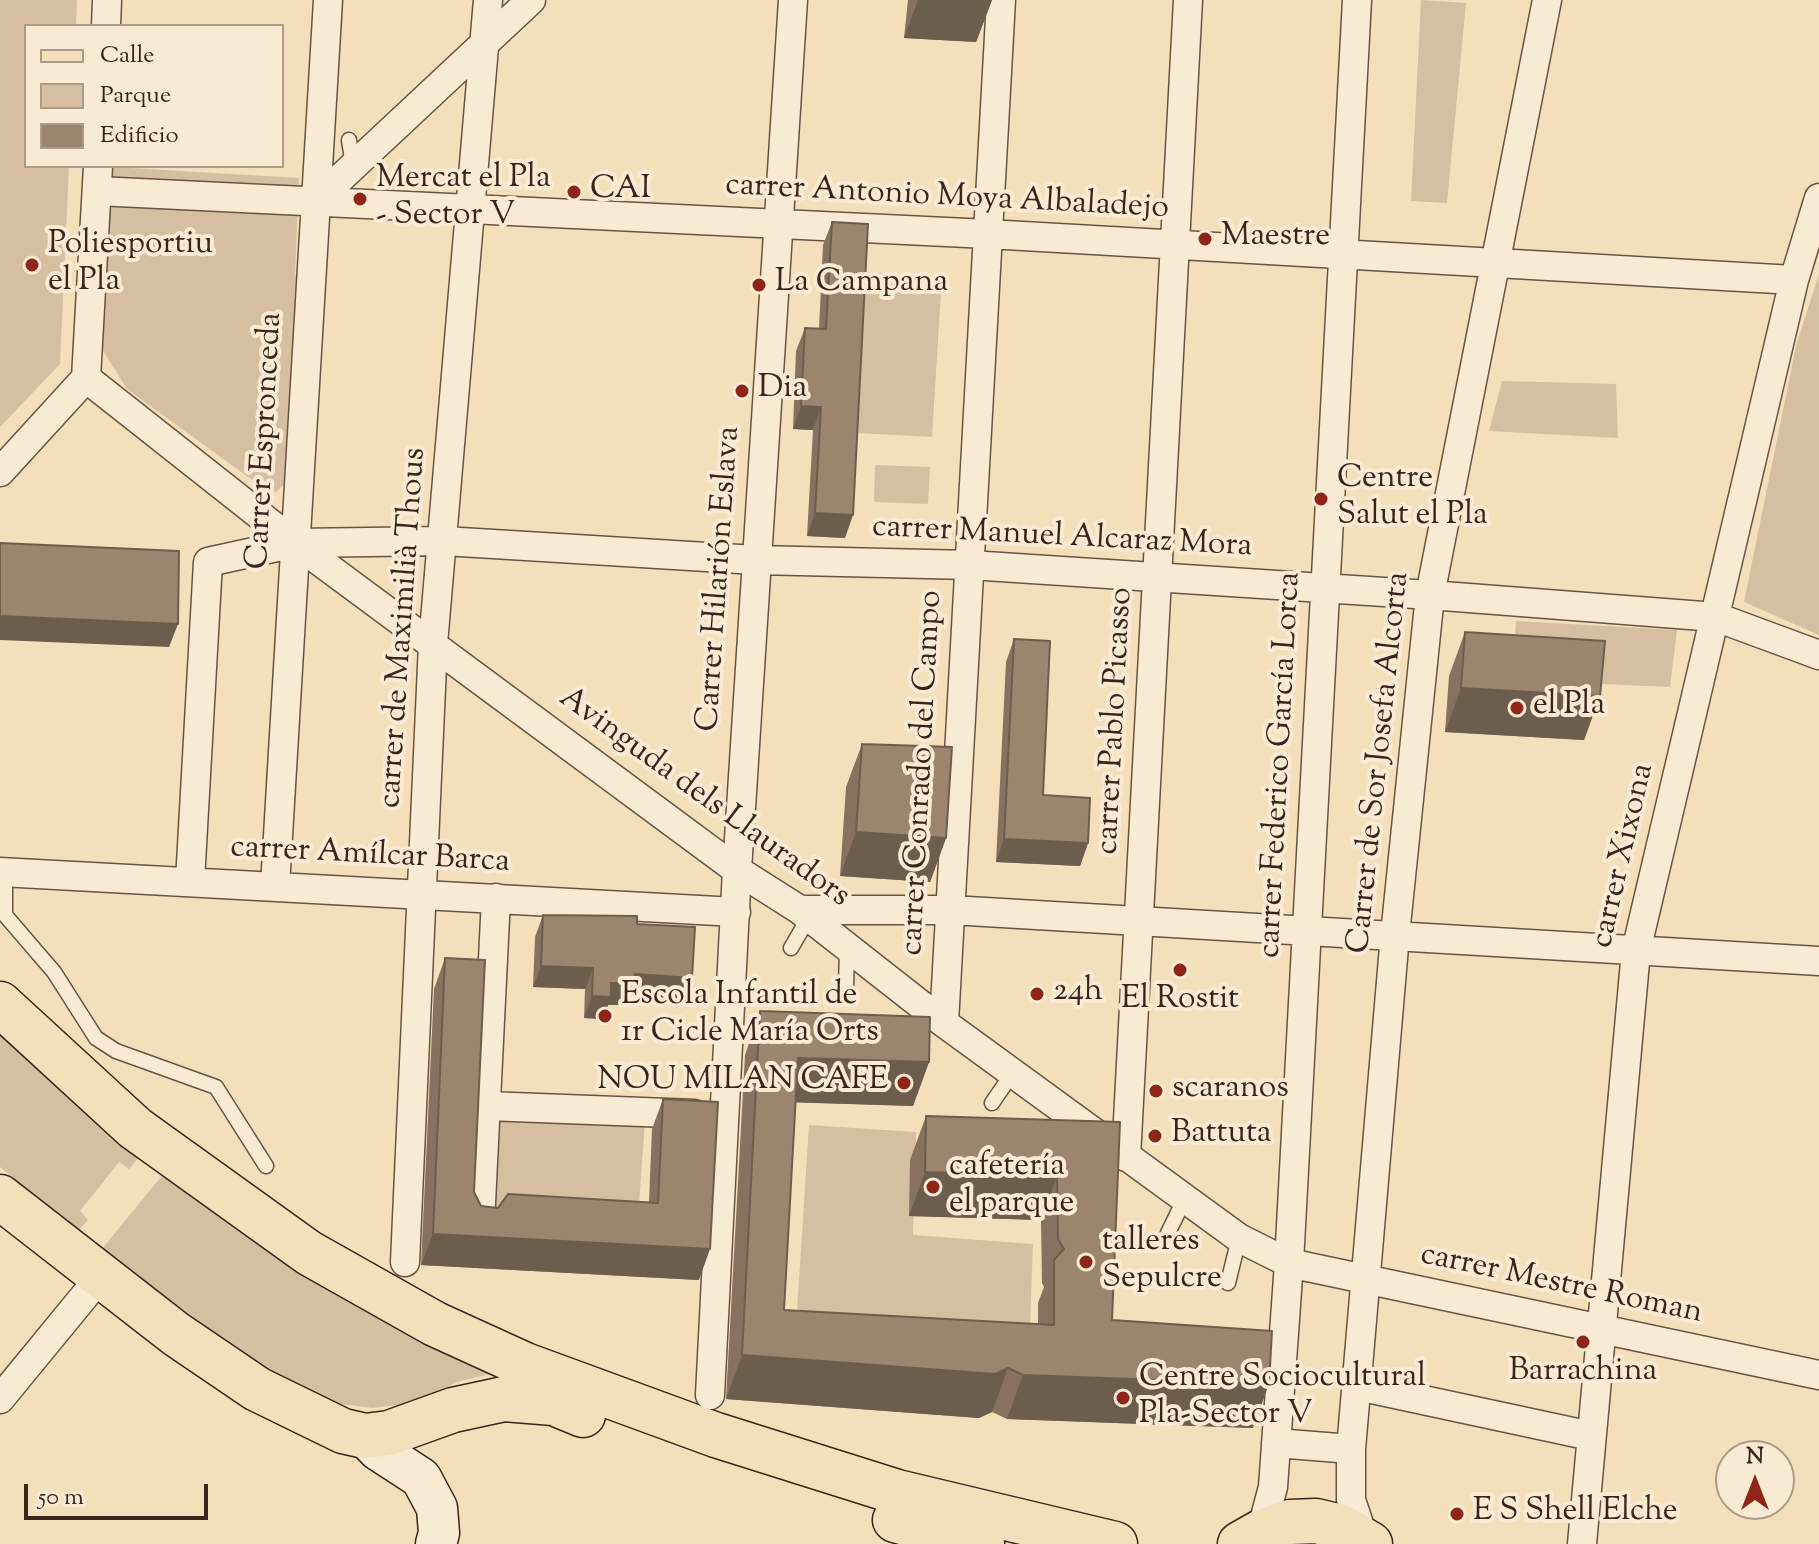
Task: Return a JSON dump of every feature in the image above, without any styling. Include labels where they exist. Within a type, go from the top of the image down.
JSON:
[{"type":"main road","points":[[0,1004],[135,1128],[309,1253],[435,1324],[525,1365],[716,1435],[897,1492],[1115,1544]]},
{"type":"main road","points":[[0,1197],[176,1334],[257,1389],[343,1431],[365,1436],[410,1428],[481,1402],[525,1399],[554,1403],[734,1471],[982,1544]]},
{"type":"main road","points":[[1251,1538],[1290,1522],[1316,1521],[1341,1527],[1367,1542]]},
{"type":"street","points":[[106,24],[107,0]]},
{"type":"street","name":"Carrer Espronceda","points":[[275,886],[328,0]]},
{"type":"street","name":"carrer de Maximilià Thous","points":[[405,1262],[433,644],[488,0]]},
{"type":"street","points":[[316,201],[351,153],[531,0]]},
{"type":"street","name":"Carrer Hilarión Eslava","points":[[710,1395],[737,870],[793,0]]},
{"type":"street","name":"carrer Conrado del Campo","points":[[944,1023],[1001,0]]},
{"type":"street","name":"carrer Pablo Picasso","points":[[1126,1157],[1188,0]]},
{"type":"street","name":"carrer Federico García Lorca","points":[[1251,1538],[1269,1511],[1289,1263],[1357,0]]},
{"type":"street","name":"Carrer de Sor Josefa Alcorta","points":[[1367,1542],[1351,1500],[1351,1449],[1395,935],[1430,595],[1547,0]]},
{"type":"street","points":[[0,472],[86,378],[98,178]]},
{"type":"street","name":"carrer Antonio Moya Albaladejo","points":[[98,178],[316,201],[988,234],[1794,280]]},
{"type":"street","name":"carrer Xixona","points":[[1582,1544],[1599,1329],[1636,951],[1794,280],[1819,198]]},
{"type":"street","name":"Avinguda dels Llauradors","points":[[86,378],[295,543],[737,870],[804,913],[944,1023],[1014,1071],[1068,1120],[1126,1157],[1239,1238],[1289,1263]]},
{"type":"street","name":"carrer Manuel Alcaraz Mora","points":[[190,881],[208,562],[295,543],[444,541],[756,560],[970,565],[1430,595],[1716,617],[1819,655]]},
{"type":"street","name":"carrer Amílcar Barca","points":[[2,872],[736,912]]},
{"type":"street","points":[[480,1223],[496,898]]},
{"type":"street","points":[[804,913],[951,910],[1819,961]]},
{"type":"street","points":[[487,1106],[725,1115]]},
{"type":"street","name":"carrer Mestre Roman","points":[[1289,1263],[1819,1375]]},
{"type":"street","points":[[0,1399],[101,1276]]},
{"type":"street","points":[[1358,1386],[1591,1436]]},
{"type":"street","points":[[365,1436],[378,1450],[421,1478],[437,1508],[439,1533],[436,1544]]},
{"type":"street","points":[[1276,1443],[1351,1449]]},
{"type":"lane","points":[[2,872],[5,915],[54,972],[96,1038],[116,1051],[216,1087],[266,1166]]},
{"type":"lane","points":[[791,948],[804,913]]},
{"type":"lane","points":[[846,989],[847,946]]},
{"type":"lane","points":[[992,1103],[1014,1071]]},
{"type":"lane","points":[[1168,1233],[1184,1200]]},
{"type":"lane","points":[[1228,1283],[1239,1238]]},
{"type":"green space","name":"Poliesportiu el Pla","points":[[0,0],[77,0],[76,24],[24,24],[24,168],[69,168],[60,364],[0,427]]},
{"type":"green space","points":[[1421,0],[1466,3],[1447,203],[1411,201]]},
{"type":"green space","points":[[113,168],[299,178],[295,275],[304,285],[287,481],[276,492],[255,482],[127,389],[100,346]]},
{"type":"green space","points":[[864,272],[942,276],[932,437],[855,433]]},
{"type":"green space","points":[[1819,274],[1819,635],[1744,602],[1796,346]]},
{"type":"green space","points":[[1502,381],[1616,384],[1618,438],[1489,431]]},
{"type":"green space","points":[[875,465],[930,467],[928,504],[874,502]]},
{"type":"green space","points":[[1516,621],[1677,630],[1670,687],[1512,680]]},
{"type":"green space","points":[[0,1027],[141,1155],[129,1169],[119,1162],[80,1211],[88,1220],[77,1232],[0,1167]]},
{"type":"green space","points":[[494,1113],[645,1122],[638,1217],[488,1212]]},
{"type":"green space","points":[[809,1125],[916,1132],[913,1235],[1033,1244],[1029,1353],[795,1342]]},
{"type":"green space","points":[[165,1172],[504,1371],[460,1381],[413,1403],[373,1408],[340,1404],[309,1393],[255,1362],[101,1250]]},
{"type":"building","points":[[832,222],[868,224],[853,515],[815,513],[821,407],[801,406],[805,328],[826,329]]},
{"type":"building","points":[[0,543],[179,551],[178,624],[0,616]]},
{"type":"building","points":[[1465,632],[1605,641],[1600,696],[1461,688]]},
{"type":"building","points":[[1014,639],[1050,641],[1043,795],[1090,798],[1088,843],[1004,839]]},
{"type":"building","points":[[862,744],[952,747],[946,838],[856,832]]},
{"type":"building","points":[[543,915],[637,916],[637,924],[695,927],[692,978],[635,974],[634,984],[611,983],[611,997],[592,996],[593,968],[541,966]]},
{"type":"building","points":[[445,958],[485,960],[474,1192],[481,1206],[498,1208],[508,1194],[658,1203],[663,1099],[718,1102],[710,1249],[433,1234]]},
{"type":"building","points":[[760,1011],[930,1017],[929,1062],[798,1058],[784,1310],[1054,1325],[1054,1260],[1064,1249],[1058,1239],[1057,1176],[925,1172],[926,1116],[1120,1122],[1112,1320],[1272,1331],[1269,1384],[1023,1375],[1008,1368],[995,1374],[742,1355]]},
{"type":"place","name":"CAI","points":[[574,192]]},
{"type":"place","name":"Mercat el Pla - Sector V","points":[[360,199]]},
{"type":"place","name":"Maestre","points":[[1205,239]]},
{"type":"place","name":"Poliesportiu el Pla","points":[[32,265]]},
{"type":"place","name":"La Campana","points":[[759,285]]},
{"type":"place","name":"Dia","points":[[742,391]]},
{"type":"place","name":"Centre Salut el Pla","points":[[1321,499]]},
{"type":"place","name":"el Pla","points":[[1517,708]]},
{"type":"place","name":"El Rostit","points":[[1180,970]]},
{"type":"place","name":"24h","points":[[1037,994]]},
{"type":"place","name":"Escola Infantil de 1r Cicle María Orts","points":[[605,1016]]},
{"type":"place","name":"NOU MILAN CAFE","points":[[904,1083]]},
{"type":"place","name":"scaranos","points":[[1156,1091]]},
{"type":"place","name":"Battuta","points":[[1155,1136]]},
{"type":"place","name":"cafetería el parque","points":[[933,1187]]},
{"type":"place","name":"talleres Sepulcre","points":[[1086,1262]]},
{"type":"place","name":"Barrachina","points":[[1583,1342]]},
{"type":"place","name":"Centre Sociocultural Pla-Sector V","points":[[1123,1398]]},
{"type":"place","name":"E S Shell Elche","points":[[1457,1514]]}]
